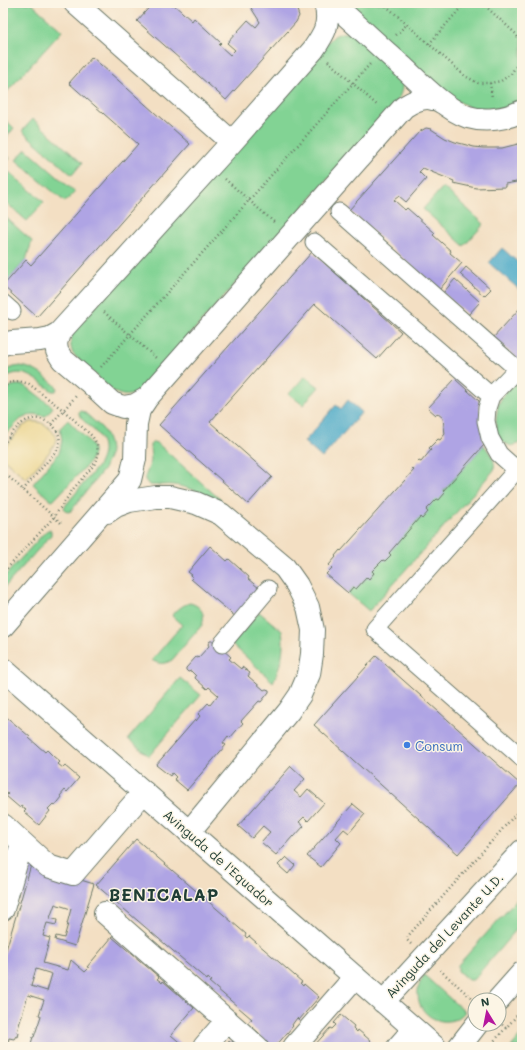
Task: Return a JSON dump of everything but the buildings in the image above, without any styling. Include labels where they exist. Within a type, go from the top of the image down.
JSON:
[{"type":"street","points":[[75,3],[232,142]]},
{"type":"street","points":[[3,344],[45,339],[59,333],[313,50],[323,36],[327,25],[327,9],[325,3]]},
{"type":"street","points":[[332,3],[443,103],[453,110],[468,117],[482,120],[500,119],[515,115],[522,111]]},
{"type":"street","points":[[3,626],[130,480],[135,459],[136,424],[139,410],[147,398],[404,107],[422,99],[432,98],[443,103]]},
{"type":"street","points":[[339,212],[519,368],[491,396],[487,408],[486,421],[490,438],[499,454],[519,467],[375,628],[522,758]]},
{"type":"street","points":[[314,242],[491,396]]},
{"type":"street","points":[[59,333],[56,343],[62,359],[112,403],[123,407],[135,405],[147,398]]},
{"type":"street","points":[[99,516],[116,506],[129,501],[141,499],[170,497],[196,503],[221,514],[285,568],[297,585],[308,607],[313,630],[312,654],[310,674],[300,695],[289,711],[189,832]]},
{"type":"street","points":[[222,644],[268,589]]},
{"type":"street","name":"Avinguda de l'Equador","points":[[3,669],[435,1047]]},
{"type":"street","points":[[3,826],[48,866],[73,874],[144,792]]},
{"type":"street","points":[[3,909],[22,843]]},
{"type":"street","name":"Avinguda del Levante U.D.","points":[[383,1002],[522,851]]},
{"type":"street","points":[[105,913],[257,1047]]},
{"type":"street","points":[[505,992],[522,974]]},
{"type":"street","points":[[294,1047],[355,977]]},
{"type":"street","points":[[204,1047],[227,1020]]},
{"type":"street","points":[[398,1047],[414,1029]]},
{"type":"street","points":[[459,1047],[471,1032]]},
{"type":"path","points":[[383,3],[464,76],[478,83],[490,83],[501,81],[511,74],[518,63],[521,50],[520,42],[516,34],[482,3]]},
{"type":"path","points":[[429,44],[465,3]]},
{"type":"path","points":[[99,369],[407,24]]},
{"type":"path","points":[[325,58],[381,108]]},
{"type":"path","points":[[222,175],[277,225]]},
{"type":"path","points":[[102,310],[158,360]]},
{"type":"path","points":[[3,388],[9,383],[19,381],[29,384],[63,410],[92,436],[97,444],[98,456],[94,465],[74,488],[54,517],[3,573]]},
{"type":"path","points":[[51,424],[78,393]]},
{"type":"path","points":[[3,444],[22,423],[28,419],[34,418],[44,419],[51,424],[59,436],[60,444],[57,450],[23,490]]},
{"type":"path","points":[[3,472],[61,523]]},
{"type":"path","points":[[414,947],[408,940],[408,936],[522,807]]},
{"type":"path","points":[[439,969],[467,993]]},
{"type":"path","points":[[507,1027],[522,1010]]},
{"type":"path","points":[[490,1047],[502,1032]]},
{"type":"green space","points":[[3,3],[31,3],[62,31],[3,96]]},
{"type":"green space","points":[[344,3],[522,3],[522,101],[503,109],[471,108],[452,98]]},
{"type":"green space","points":[[341,33],[356,35],[402,80],[400,96],[397,101],[139,392],[121,395],[114,392],[73,354],[71,348],[71,338],[73,332],[329,41],[334,36]]},
{"type":"green space","points":[[3,118],[14,128],[4,140],[3,139]]},
{"type":"green space","points":[[33,119],[82,163],[72,175],[22,131]]},
{"type":"green space","points":[[26,149],[75,192],[65,202],[16,160]]},
{"type":"green space","points":[[3,152],[10,158],[3,167]]},
{"type":"green space","points":[[3,167],[44,202],[27,221],[3,200]]},
{"type":"green space","points":[[443,187],[484,224],[464,246],[423,209]]},
{"type":"green space","points":[[3,215],[32,241],[26,260],[3,286]]},
{"type":"green space","points":[[21,366],[32,369],[44,376],[56,386],[56,391],[52,391],[34,378],[23,373],[16,373],[3,379],[3,371]]},
{"type":"green space","points":[[305,376],[319,387],[303,405],[289,394]]},
{"type":"green space","points":[[522,380],[522,440],[518,444],[511,446],[503,442],[497,434],[496,421],[498,405],[504,394],[516,383]]},
{"type":"green space","points":[[16,385],[27,387],[53,407],[46,416],[33,414],[21,419],[3,437],[3,395],[11,386]]},
{"type":"green space","points":[[81,411],[102,428],[109,443],[110,450],[104,469],[71,511],[68,512],[64,509],[65,506],[98,466],[103,452],[102,441],[81,418],[79,412]]},
{"type":"green space","points":[[68,420],[91,444],[93,455],[88,464],[52,501],[33,484],[59,453],[62,441],[60,428]]},
{"type":"green space","points":[[153,442],[157,443],[222,501],[180,486],[149,485],[145,480],[145,477],[151,461],[150,445]]},
{"type":"green space","points":[[484,445],[493,460],[494,470],[369,611],[348,593],[353,587],[356,589]]},
{"type":"green space","points":[[48,530],[50,530],[51,535],[3,589],[3,578]]},
{"type":"green space","points":[[190,603],[200,608],[202,611],[202,625],[172,660],[157,663],[152,660],[182,625],[172,616],[180,608]]},
{"type":"green space","points":[[259,612],[282,631],[282,657],[273,682],[232,644]]},
{"type":"green space","points":[[180,678],[201,695],[149,756],[128,739]]},
{"type":"green space","points":[[522,894],[522,923],[473,980],[468,980],[458,971],[458,965]]},
{"type":"green space","points":[[424,975],[465,1012],[452,1020],[444,1021],[437,1020],[424,1011],[420,1004],[418,990]]},
{"type":"green space","points":[[522,1034],[522,1047],[511,1047]]},
{"type":"sand","points":[[30,422],[39,422],[46,425],[53,432],[56,439],[48,454],[26,479],[3,458],[3,449],[23,426]]},
{"type":"water","points":[[502,248],[522,266],[522,292],[489,263]]},
{"type":"water","points":[[348,400],[362,412],[322,458],[304,442],[336,405],[341,409]]},
{"type":"place","name":"Consum","points":[[407,745]]},
{"type":"district","name":"BENICALAP","points":[[164,894]]}]
